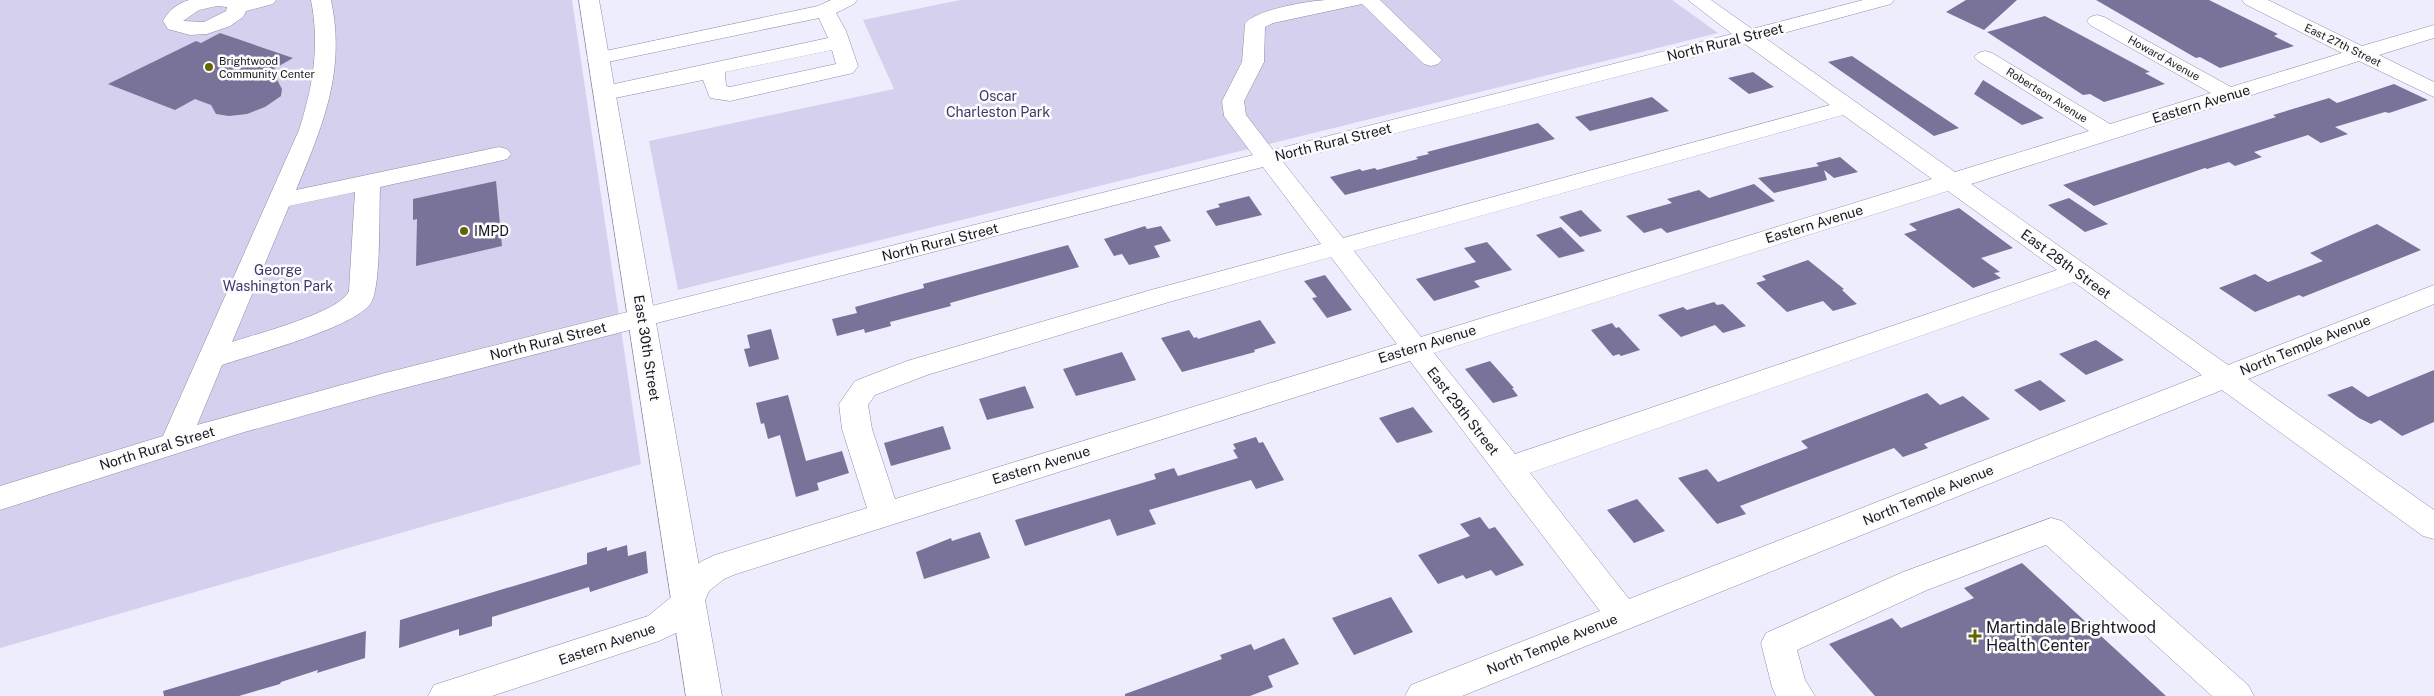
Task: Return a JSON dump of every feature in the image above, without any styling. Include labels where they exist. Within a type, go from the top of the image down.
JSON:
[{"type":"street","points":[[238,7],[266,0]]},
{"type":"street","points":[[175,442],[310,130],[318,105],[327,46],[326,21],[321,0]]},
{"type":"street","name":"East 30th Street","points":[[589,0],[643,317],[704,696]]},
{"type":"street","points":[[598,58],[824,11],[847,0]]},
{"type":"street","name":"East 29th Street","points":[[1354,0],[1267,18],[1255,24],[1253,62],[1235,95],[1232,107],[1235,116],[1623,616]]},
{"type":"street","points":[[1369,0],[1431,60]]},
{"type":"street","name":"East 28th Street","points":[[1698,0],[2434,527]]},
{"type":"street","name":"North Rural Street","points":[[0,498],[175,442],[344,394],[1749,36],[1881,0]]},
{"type":"street","name":"East 27th Street","points":[[2252,0],[2434,90]]},
{"type":"street","points":[[714,71],[713,76],[718,92],[722,94],[841,70],[847,66],[835,24],[824,11]]},
{"type":"street","name":"Howard Avenue","points":[[2097,21],[2230,95]]},
{"type":"street","name":"Eastern Avenue","points":[[446,696],[651,631],[670,620],[688,602],[696,582],[726,564],[2434,31]]},
{"type":"street","points":[[605,93],[714,71],[718,67],[840,42]]},
{"type":"street","name":"Robertson Avenue","points":[[1985,57],[2109,133]]},
{"type":"street","points":[[884,514],[857,429],[853,404],[865,388],[917,368],[1160,296],[1847,107]]},
{"type":"street","points":[[278,201],[499,154]]},
{"type":"street","points":[[211,359],[335,317],[358,302],[362,290],[368,182]]},
{"type":"street","points":[[1510,470],[1530,460],[2078,272]]},
{"type":"street","name":"North Temple Avenue","points":[[1423,696],[2434,294]]},
{"type":"street","points":[[1797,696],[1789,687],[1778,643],[1915,581],[2051,530],[2236,696]]},
{"type":"green space","name":"George Washington Park","points":[[0,0],[572,0],[641,464],[0,648]]},
{"type":"green space","name":"Oscar Charleston Park","points":[[960,0],[1672,0],[1718,33],[678,290],[649,141],[894,89],[863,20]]},
{"type":"building","points":[[1966,0],[2017,0],[1984,30],[1946,12]]},
{"type":"building","points":[[2096,0],[2209,0],[2278,34],[2274,36],[2294,46],[2220,68],[2200,57],[2196,58]]},
{"type":"building","points":[[2045,16],[2150,72],[2145,73],[2165,84],[2104,102],[2090,94],[2083,95],[1987,32]]},
{"type":"building","name":"Brightwood Community Center","points":[[220,33],[293,58],[272,70],[282,89],[281,96],[265,107],[247,114],[229,116],[216,114],[211,105],[195,99],[175,110],[108,84],[196,41],[201,43]]},
{"type":"building","points":[[1852,56],[1959,128],[1934,136],[1828,62]]},
{"type":"building","points":[[1753,72],[1774,87],[1749,94],[1728,78]]},
{"type":"building","points":[[1983,80],[2044,118],[2022,125],[1974,94]]},
{"type":"building","points":[[2394,84],[2428,100],[2389,113],[2385,112],[2335,127],[2348,134],[2321,143],[2308,135],[2254,152],[2262,157],[2235,166],[2229,162],[2205,168],[2094,206],[2063,185],[2276,117],[2273,115],[2329,98],[2337,103]]},
{"type":"building","points":[[1652,97],[1669,111],[1590,131],[1575,117]]},
{"type":"building","points":[[1538,123],[1555,139],[1345,195],[1330,177],[1360,169],[1362,171],[1375,168],[1377,170],[1418,159],[1416,157],[1429,154],[1427,152]]},
{"type":"building","points":[[1840,157],[1858,172],[1834,178],[1824,170],[1827,180],[1774,193],[1758,178],[1819,166],[1816,163]]},
{"type":"building","name":"IMPD","points":[[496,181],[502,246],[416,266],[417,219],[413,220],[413,199]]},
{"type":"building","points":[[1754,184],[1775,201],[1667,233],[1661,228],[1644,233],[1626,216],[1672,203],[1667,199],[1699,190],[1709,198]]},
{"type":"building","points":[[1249,196],[1262,215],[1216,226],[1206,211],[1220,207],[1218,204]]},
{"type":"building","points":[[2069,198],[2108,224],[2085,232],[2048,205]]},
{"type":"building","points":[[1959,208],[2013,248],[1981,258],[2000,272],[1994,273],[2001,278],[1973,288],[1904,234],[1917,230],[1909,224]]},
{"type":"building","points":[[1581,210],[1602,231],[1580,237],[1559,217]]},
{"type":"building","points":[[2377,224],[2421,250],[2303,297],[2299,295],[2255,312],[2219,288],[2255,274],[2268,282],[2323,261],[2310,253]]},
{"type":"building","points":[[1145,226],[1147,229],[1161,226],[1171,241],[1154,246],[1160,257],[1129,265],[1122,254],[1114,256],[1104,239]]},
{"type":"building","points":[[1561,227],[1585,251],[1559,258],[1536,235]]},
{"type":"building","points":[[1487,242],[1512,270],[1474,281],[1480,287],[1434,301],[1416,279],[1476,262],[1464,248]]},
{"type":"building","points":[[1068,245],[1079,267],[950,303],[951,306],[890,322],[891,326],[865,333],[864,329],[837,336],[832,319],[857,313],[855,307],[924,288],[923,284]]},
{"type":"building","points":[[1808,260],[1844,289],[1842,290],[1857,304],[1833,311],[1823,301],[1787,312],[1756,283],[1766,280],[1762,276]]},
{"type":"building","points":[[1325,275],[1352,310],[1327,318],[1312,298],[1317,297],[1304,281]]},
{"type":"building","points":[[1714,302],[1717,305],[1723,304],[1746,326],[1723,333],[1715,325],[1681,337],[1658,315],[1683,307],[1687,310]]},
{"type":"building","points":[[1260,320],[1276,343],[1254,350],[1255,352],[1182,372],[1161,338],[1189,330],[1194,338],[1197,337],[1198,339]]},
{"type":"building","points":[[1612,323],[1616,328],[1619,327],[1640,350],[1621,356],[1619,354],[1613,356],[1591,330]]},
{"type":"building","points":[[771,329],[779,359],[749,367],[744,349],[750,348],[747,335]]},
{"type":"building","points":[[2096,340],[2124,360],[2086,375],[2059,354]]},
{"type":"building","points":[[1122,352],[1136,380],[1076,396],[1063,369]]},
{"type":"building","points":[[1490,361],[1514,388],[1512,388],[1518,396],[1493,403],[1465,369]]},
{"type":"building","points":[[2434,370],[2434,422],[2402,436],[2380,420],[2371,424],[2359,418],[2327,395],[2352,386],[2368,397]]},
{"type":"building","points":[[2040,380],[2066,401],[2040,411],[2014,390]]},
{"type":"building","points":[[1025,386],[1034,408],[987,420],[979,399]]},
{"type":"building","points":[[1927,393],[1940,405],[1963,396],[1990,419],[1924,444],[1928,448],[1903,457],[1894,448],[1740,506],[1746,514],[1717,524],[1678,478],[1707,469],[1718,482],[1808,448],[1801,441]]},
{"type":"building","points":[[788,395],[806,461],[842,451],[849,473],[817,483],[819,490],[796,497],[780,435],[768,439],[764,423],[761,424],[756,403]]},
{"type":"building","points":[[1413,407],[1433,432],[1397,443],[1379,418]]},
{"type":"building","points":[[943,426],[951,449],[891,466],[884,443]]},
{"type":"building","points":[[1256,437],[1259,443],[1263,442],[1284,480],[1256,489],[1251,480],[1149,510],[1156,524],[1117,536],[1110,519],[1025,546],[1015,520],[1156,479],[1154,474],[1174,468],[1178,476],[1238,458],[1233,450],[1236,449],[1233,444]]},
{"type":"building","points":[[1637,499],[1665,531],[1634,543],[1607,510]]},
{"type":"building","points":[[1480,517],[1489,529],[1495,527],[1524,565],[1496,576],[1491,570],[1466,579],[1463,575],[1438,584],[1418,555],[1470,536],[1460,524]]},
{"type":"building","points":[[980,532],[990,558],[924,579],[916,552],[951,538],[952,541]]},
{"type":"building","points":[[627,545],[628,556],[646,551],[648,573],[590,592],[589,587],[492,617],[492,626],[459,636],[459,629],[399,648],[400,620],[587,564],[587,553],[607,547],[607,551]]},
{"type":"building","name":"Martindale Brightwood Health Center","points":[[2022,563],[2166,696],[1875,696],[1829,644],[1892,618],[1901,628],[1974,598],[1964,588]]},
{"type":"building","points":[[1391,597],[1413,632],[1354,655],[1332,618]]},
{"type":"building","points":[[366,631],[365,658],[317,673],[318,670],[239,696],[164,696],[163,691]]},
{"type":"building","points":[[1284,638],[1299,664],[1268,676],[1273,687],[1250,696],[1125,696],[1125,694],[1222,659],[1220,655],[1251,644],[1254,650]]},
{"type":"place","name":"Brightwood Community Center","points":[[209,67]]},
{"type":"place","name":"IMPD","points":[[464,231]]},
{"type":"place","name":"Martindale Brightwood Health Center","points":[[1975,636]]}]
